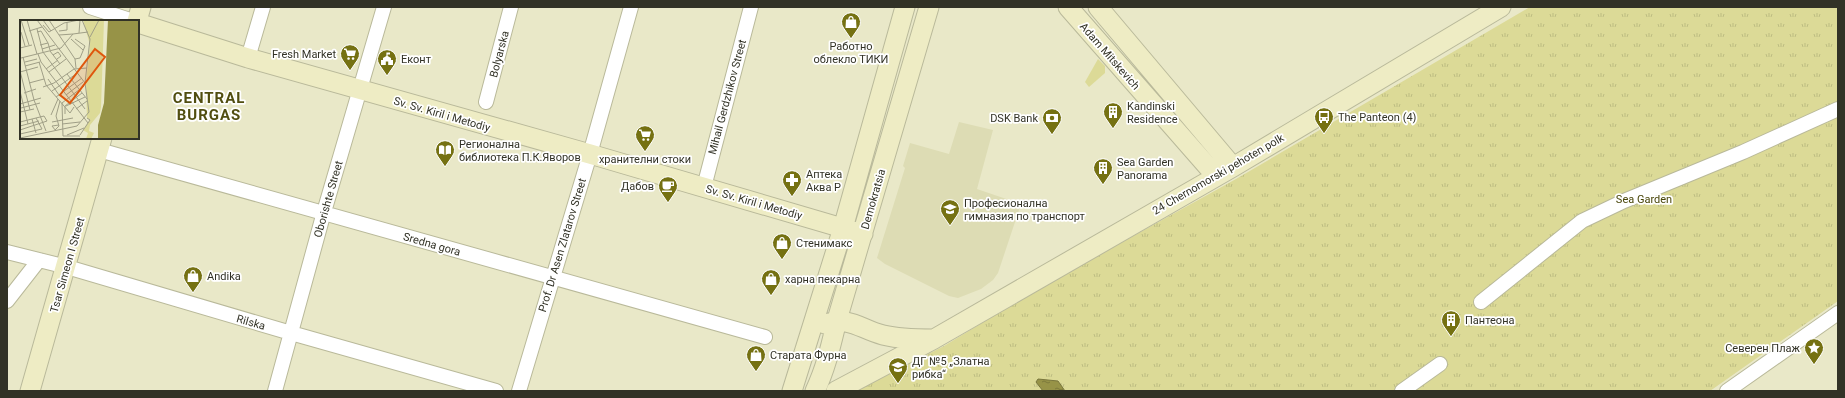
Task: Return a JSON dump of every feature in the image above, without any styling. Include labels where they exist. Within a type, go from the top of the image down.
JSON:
[{"type":"main road","points":[[138,20],[141,7]]},
{"type":"main road","name":"Demokratsia","points":[[792,391],[843,228],[905,7]]},
{"type":"main road","name":"Demokratsia","points":[[815,391],[822,376],[929,7]]},
{"type":"main road","name":"Adam Mitskevich","points":[[1068,7],[1216,176]]},
{"type":"main road","name":"Adam Mitskevich","points":[[1098,7],[1233,167]]},
{"type":"main road","name":"24 Chernomorski pehoten polk","points":[[836,391],[934,339],[1233,167],[1501,7]]},
{"type":"main road","name":"Sv. Sv. Kiril i Metodiy","points":[[139,23],[248,58],[590,154],[863,234]]},
{"type":"main road","name":"Tsar Simeon I Street","points":[[30,391],[67,267],[101,144]]},
{"type":"main road","points":[[811,332],[823,324],[837,320],[850,322],[869,331],[885,335],[934,339]]},
{"type":"street","points":[[90,7],[129,20]]},
{"type":"street","points":[[248,58],[264,7]]},
{"type":"street","name":"Oborishte Street","points":[[275,391],[324,212],[384,7]]},
{"type":"street","name":"Bolyarska","points":[[486,102],[511,7]]},
{"type":"street","name":"Prof. Dr Asen Zlatarov Street","points":[[519,391],[590,154],[631,7]]},
{"type":"street","name":"Mihail Gerdzhikov Street","points":[[704,187],[751,7]]},
{"type":"street","points":[[1481,302],[1582,221],[1624,201],[1744,152],[1838,109]]},
{"type":"street","name":"Sredna gora","points":[[101,144],[324,212],[552,278],[765,337]]},
{"type":"street","name":"Rilska","points":[[7,252],[67,267],[291,333],[496,391]]},
{"type":"street","points":[[7,301],[39,260]]},
{"type":"street","points":[[1727,391],[1838,313]]},
{"type":"street","points":[[1402,391],[1440,364]]},
{"type":"shaded area","name":"Професионална гимназия по транспорт","points":[[959,122],[993,130],[977,189],[1021,204],[998,273],[993,280],[981,289],[958,298],[949,296],[885,264],[877,258],[905,168],[903,166],[910,143],[949,154]]},
{"type":"green space","name":"Sea Garden","points":[[1530,7],[1838,7],[1838,301],[1710,391],[855,391],[944,346],[1036,290],[1236,179]]},
{"type":"green space","points":[[1098,59],[1105,66],[1105,73],[1089,87],[1085,82]]},
{"type":"water","points":[[1038,379],[1058,381],[1065,391],[1043,391],[1036,382]]},
{"type":"place","name":"Работно облекло ТИКИ","points":[[851,39]]},
{"type":"place","name":"Fresh Market","points":[[350,71]]},
{"type":"place","name":"Еконт","points":[[387,76]]},
{"type":"place","name":"Kandinski Residence","points":[[1113,129]]},
{"type":"place","name":"The Panteon (4)","points":[[1324,134]]},
{"type":"place","name":"DSK Bank","points":[[1052,135]]},
{"type":"place","name":"хранителни стоки","points":[[645,152]]},
{"type":"place","name":"Регионална библиотека П.К.Яворов","points":[[445,167]]},
{"type":"place","name":"Sea Garden Panorama","points":[[1103,185]]},
{"type":"place","name":"Аптека Аква Р","points":[[792,197]]},
{"type":"place","name":"Дабов","points":[[668,203]]},
{"type":"place","name":"Професионална гимназия по транспорт","points":[[950,226]]},
{"type":"place","name":"Стенимакс","points":[[782,260]]},
{"type":"place","name":"Andika","points":[[193,293]]},
{"type":"place","name":"харна пекарна","points":[[771,296]]},
{"type":"place","name":"Пантеона","points":[[1451,337]]},
{"type":"place","name":"Северен Плаж","points":[[1814,365]]},
{"type":"place","name":"Старата Фурна","points":[[756,372]]},
{"type":"place","name":"ДГ №5 „Златна рибка“","points":[[898,384]]},
{"type":"district","name":"CENTRAL BURGAS","points":[[209,106]]}]
